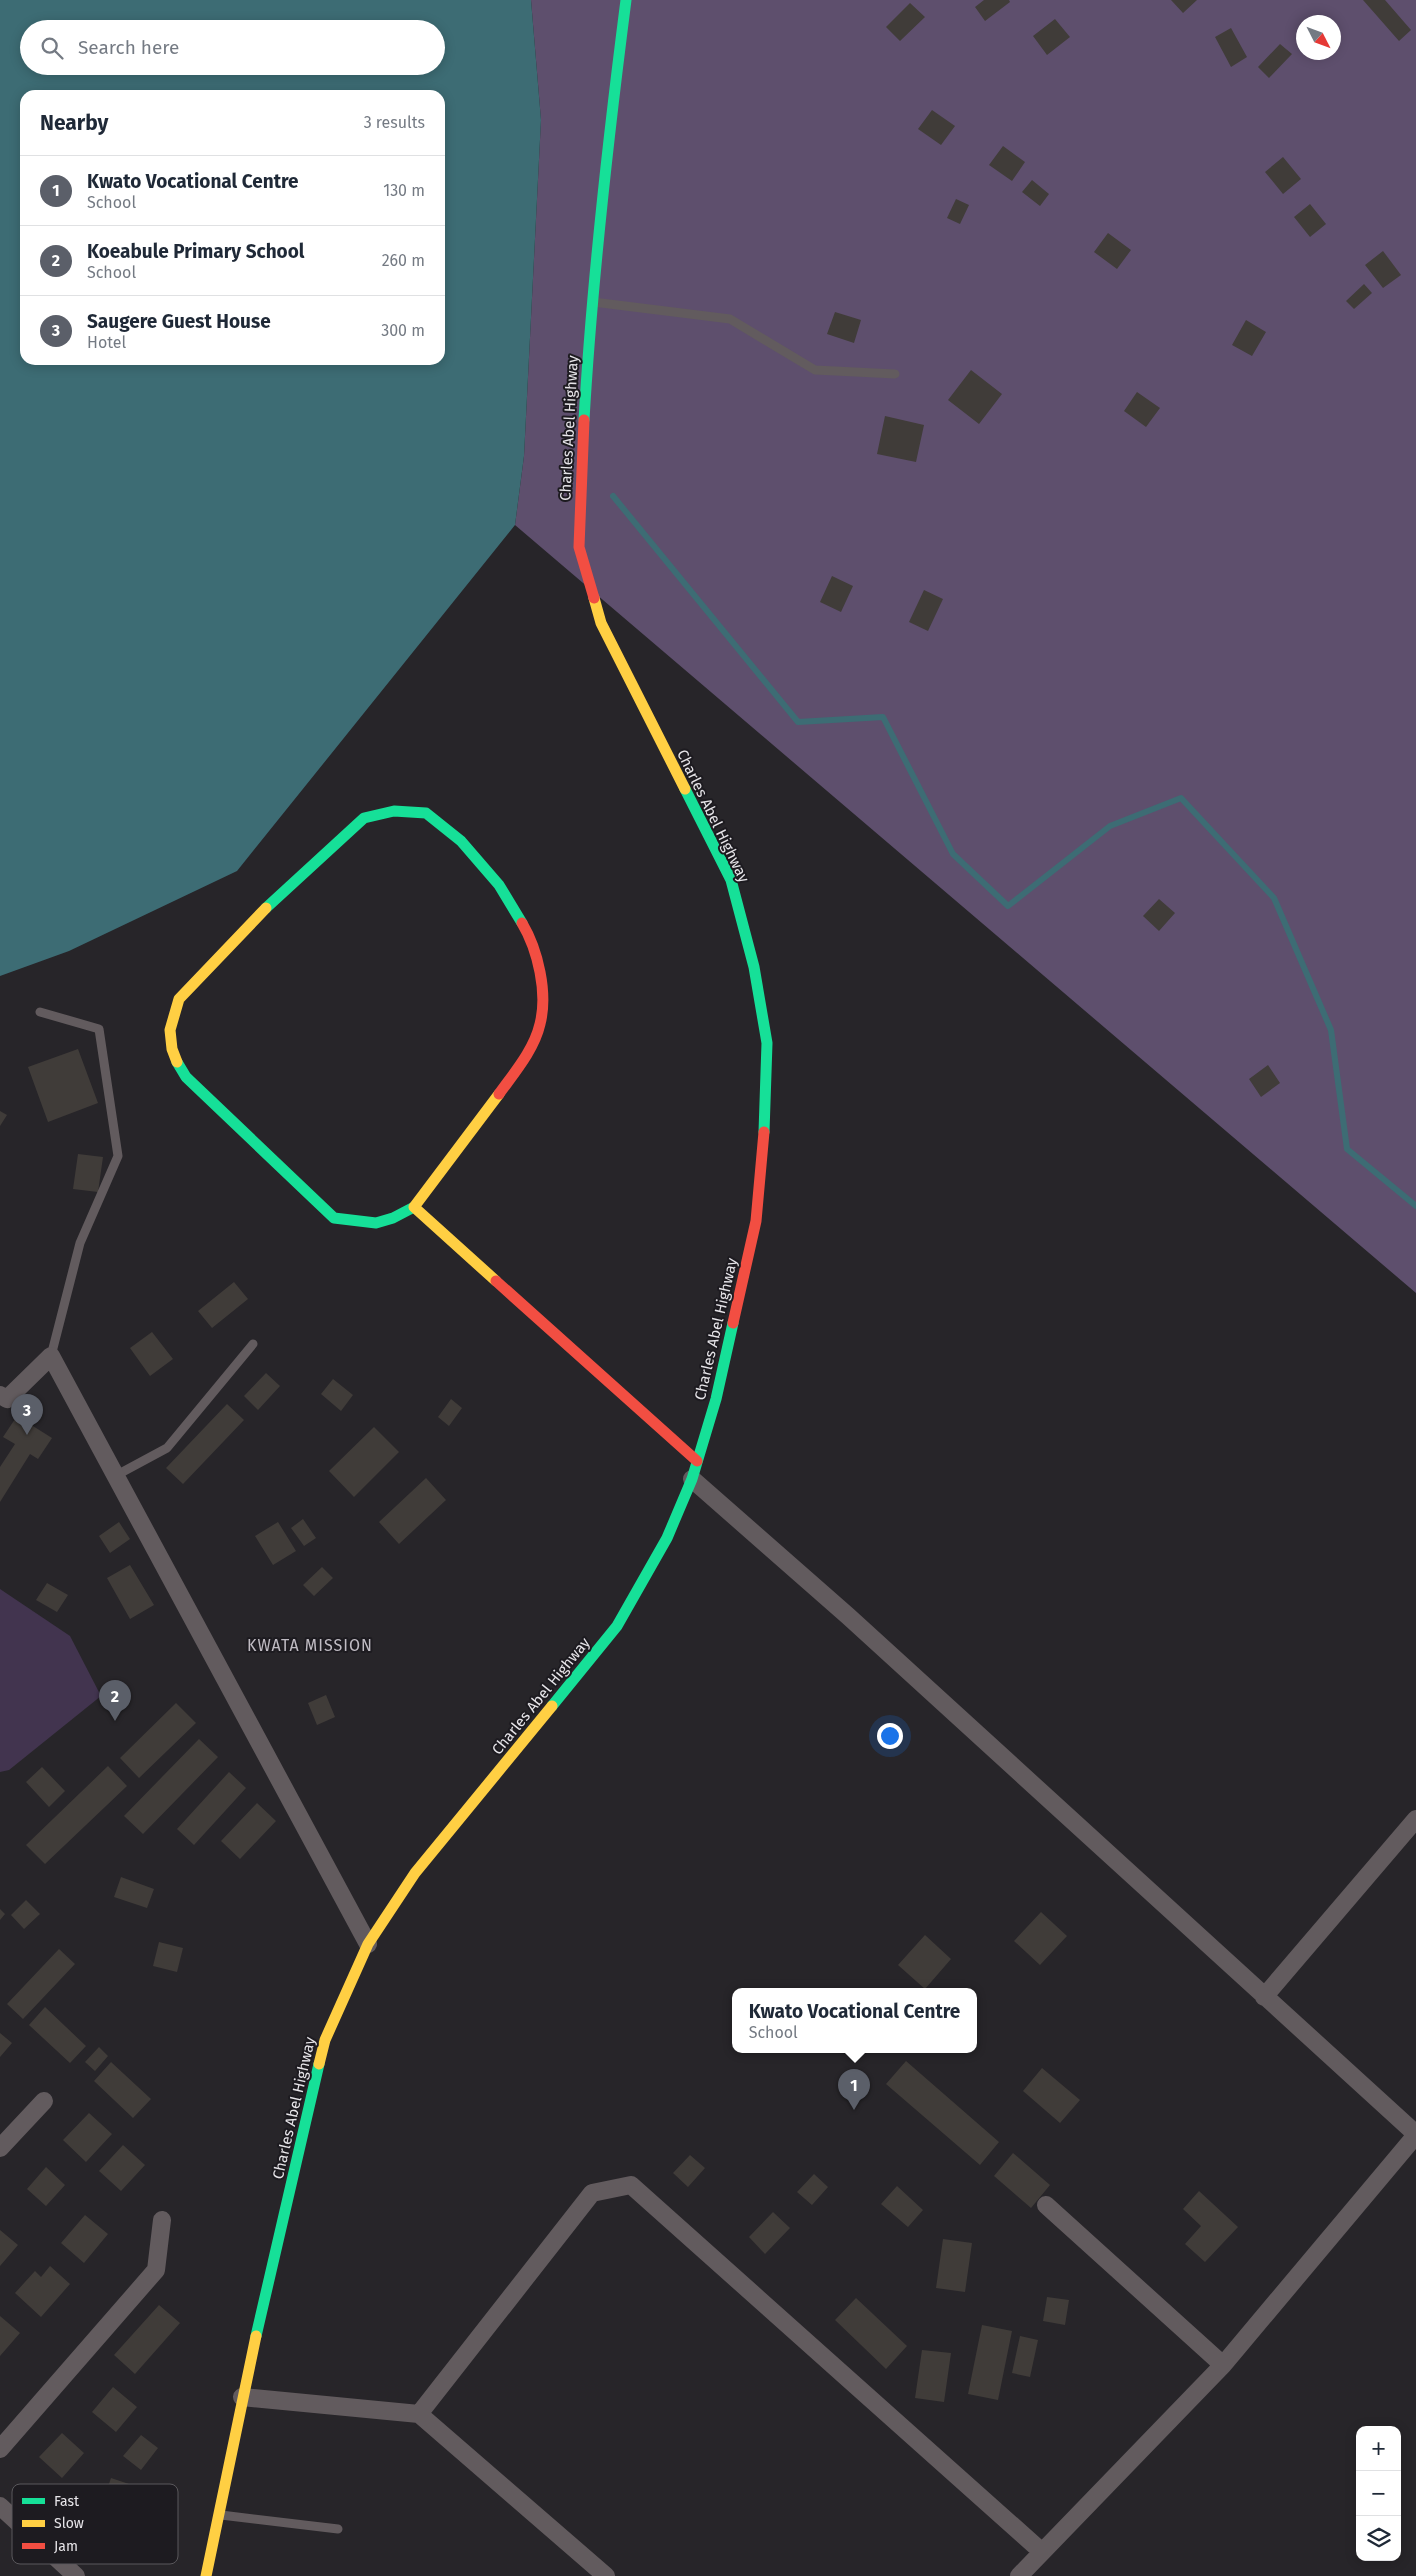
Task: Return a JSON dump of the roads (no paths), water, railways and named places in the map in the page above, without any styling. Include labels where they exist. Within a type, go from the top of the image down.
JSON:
[{"type":"main road","name":"Charles Abel Highway","points":[[206,2576],[242,2397],[324,2040],[368,1944],[415,1873],[616,1626],[667,1538],[692,1479],[716,1399],[756,1221],[766,1113],[767,1043],[754,967],[730,880],[601,622],[579,547],[580,494],[591,302],[603,180],[626,0]]},
{"type":"main road","points":[[394,811],[426,813],[461,841],[499,885],[532,940],[542,982],[540,1024],[522,1063],[414,1207],[391,1220],[366,1224],[334,1218],[186,1077],[174,1060],[170,1043],[172,1014],[179,999],[274,900],[364,818],[394,811]]},
{"type":"main road","points":[[414,1207],[697,1461]]},
{"type":"street","points":[[0,1395],[7,1399],[51,1356],[368,1944]]},
{"type":"street","points":[[692,1479],[848,1616],[1416,2134],[1223,2365],[1041,2551],[1019,2576]]},
{"type":"street","points":[[1264,1997],[1416,1819]]},
{"type":"street","points":[[0,2148],[44,2101]]},
{"type":"street","points":[[419,2414],[592,2193],[631,2185],[1041,2551]]},
{"type":"street","points":[[1046,2205],[1223,2365]]},
{"type":"street","points":[[0,2449],[156,2270],[162,2220]]},
{"type":"street","points":[[242,2397],[419,2414],[606,2576]]},
{"type":"street","points":[[0,2506],[12,2517]]},
{"type":"street","points":[[63,2564],[76,2576]]},
{"type":"lane","points":[[591,302],[730,319],[814,370],[895,374]]},
{"type":"lane","points":[[40,1012],[99,1029],[118,1156],[80,1243],[51,1356]]},
{"type":"lane","points":[[115,1476],[167,1448],[253,1344]]},
{"type":"lane","points":[[217,2515],[338,2529]]},
{"type":"water","points":[[0,0],[531,0],[541,120],[524,456],[515,525],[237,871],[69,951],[0,976]]},
{"type":"waterway","points":[[613,496],[798,722],[883,717],[953,854],[1008,906],[1110,826],[1181,798],[1274,898],[1331,1030],[1347,1149],[1416,1206]]},
{"type":"place","name":"Saugere Guest House","points":[[27,1435]]},
{"type":"place","name":"Koeabule Primary School","points":[[115,1721]]},
{"type":"place","name":"Kwato Vocational Centre","points":[[854,2110]]},
{"type":"district","name":"KWATA MISSION","points":[[310,1645]]}]
